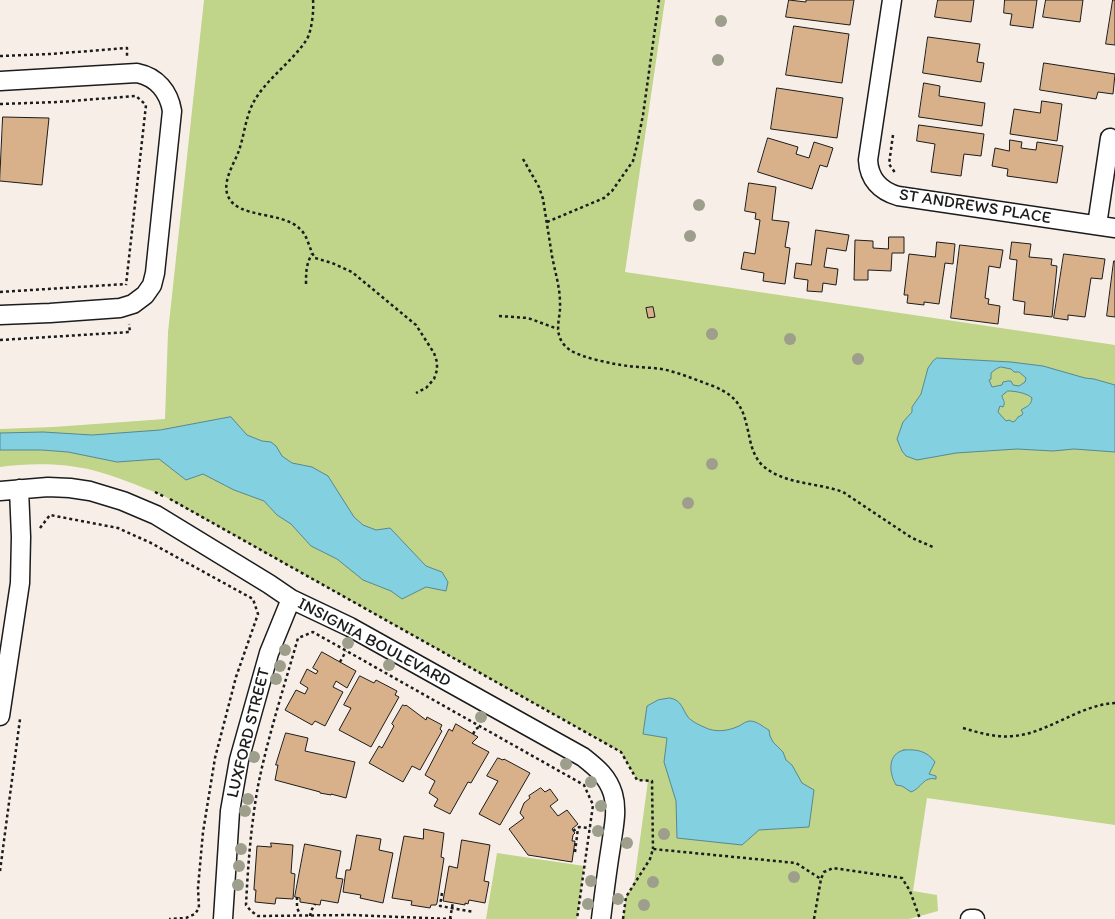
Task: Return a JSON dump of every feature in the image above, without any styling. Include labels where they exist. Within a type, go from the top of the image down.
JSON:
[{"type":"street","name":"ST ANDREWS PLACE","points":[[892,0],[868,157],[869,171],[878,186],[888,193],[898,196],[1115,228]]},
{"type":"street","points":[[0,81],[133,72],[146,75],[157,82],[168,95],[172,115],[155,273],[154,280],[148,290],[137,301],[120,308],[58,313],[0,315]]},
{"type":"street","points":[[1097,225],[1110,138]]},
{"type":"street","name":"INSIGNIA BOULEVARD","points":[[0,491],[48,487],[70,488],[123,501],[156,515],[264,581],[291,600],[356,630],[583,757],[600,771],[609,783],[614,795],[615,806],[601,919]]},
{"type":"street","points":[[0,716],[20,583],[21,537],[19,489]]},
{"type":"street","name":"LUXFORD STREET","points":[[223,919],[230,811],[239,760],[269,653],[291,600]]},
{"type":"street","points":[[970,919],[975,919]]},
{"type":"path","points":[[312,0],[313,15],[308,38],[255,99],[248,114],[242,144],[229,174],[226,187],[228,196],[232,203],[241,209],[251,213],[282,218],[294,224],[301,229],[315,258],[332,263],[352,272],[416,325],[434,353],[437,362],[437,370],[434,379],[426,388],[416,393]]},
{"type":"path","points":[[547,222],[604,198],[612,191],[633,161],[637,145],[660,0]]},
{"type":"path","points":[[0,56],[51,54],[127,48],[127,58]]},
{"type":"path","points":[[0,104],[58,102],[136,96],[146,105],[126,284],[0,292]]},
{"type":"path","points":[[893,134],[889,164],[898,175]]},
{"type":"path","points":[[523,159],[539,187],[560,295],[559,337],[570,350],[576,353],[628,366],[670,371],[713,386],[726,393],[740,406],[746,421],[752,448],[756,458],[767,469],[784,478],[833,488],[843,492],[912,538],[933,547]]},
{"type":"path","points":[[306,284],[308,260],[312,254]]},
{"type":"path","points":[[499,316],[528,318],[558,330]]},
{"type":"path","points":[[0,340],[130,332],[129,320]]},
{"type":"path","points":[[39,530],[50,515],[118,528],[150,543],[253,599],[258,614],[257,616]]},
{"type":"path","points":[[310,578],[621,752],[637,780],[652,781],[653,849],[650,859],[626,897],[624,918]]},
{"type":"path","points":[[453,902],[451,919],[350,915],[258,916],[246,905],[252,828],[258,786],[272,725],[298,638],[313,632],[584,785],[593,805],[577,919]]},
{"type":"path","points":[[340,662],[346,650]]},
{"type":"path","points":[[963,728],[998,736],[1016,736],[1034,731],[1094,706],[1115,703]]},
{"type":"path","points":[[0,871],[20,718]]},
{"type":"path","points":[[473,734],[480,726]]},
{"type":"path","points":[[574,831],[578,828],[590,828]]},
{"type":"path","points":[[574,852],[578,828]]},
{"type":"path","points":[[653,849],[796,863],[821,879]]},
{"type":"path","points":[[814,919],[821,879],[824,872],[833,868],[902,878],[910,891],[919,917]]},
{"type":"path","points":[[442,893],[440,906],[474,912]]},
{"type":"path","points":[[297,897],[297,908],[301,916]]},
{"type":"path","points":[[310,916],[310,911],[315,904]]},
{"type":"path","points":[[169,919],[186,918],[195,914]]},
{"type":"green space","points":[[204,0],[665,0],[625,272],[1115,345],[1115,825],[927,798],[913,891],[937,895],[938,911],[909,919],[623,919],[626,897],[634,883],[648,781],[637,780],[621,752],[162,495],[110,475],[81,468],[46,464],[0,467],[0,429],[53,427],[165,419],[168,332]]},
{"type":"green space","points":[[497,853],[584,866],[577,919],[486,919]]},
{"type":"water","points":[[937,358],[1011,362],[1043,366],[1115,385],[1115,452],[1074,449],[1053,451],[1017,449],[956,453],[917,460],[906,456],[897,439],[903,422],[912,412],[912,407],[921,394],[928,368]],"holes":[[[1001,367],[1011,369],[1014,372],[1019,372],[1026,378],[1025,382],[1019,386],[1013,385],[1011,381],[1008,381],[1003,382],[1002,385],[992,387],[989,380],[991,379],[991,373]],[[1008,391],[1024,394],[1032,398],[1030,404],[1021,410],[1023,413],[1022,415],[1013,422],[1009,420],[1006,421],[998,412],[1000,406],[1003,407],[1004,404],[1002,396]]]},
{"type":"water","points":[[231,417],[247,435],[262,441],[271,442],[276,446],[282,456],[292,463],[312,467],[328,476],[354,517],[363,525],[376,530],[390,528],[426,566],[442,572],[448,582],[446,591],[426,587],[402,599],[391,591],[363,580],[337,559],[311,546],[291,524],[277,515],[264,501],[234,490],[203,474],[186,480],[159,459],[117,462],[68,452],[42,450],[0,450],[0,433],[43,432],[92,435],[160,430]]},
{"type":"water","points":[[670,698],[674,699],[681,705],[691,720],[708,729],[717,731],[726,730],[735,728],[746,722],[753,721],[769,730],[773,742],[783,752],[786,760],[792,765],[802,783],[814,790],[809,827],[759,830],[742,845],[677,838],[676,801],[664,762],[667,738],[643,734],[647,706],[658,700]]},
{"type":"water","points":[[904,750],[913,750],[929,755],[935,762],[929,774],[936,776],[936,779],[928,779],[911,792],[902,786],[896,785],[892,775],[891,764],[895,755]]},
{"type":"building","points":[[789,0],[806,2],[806,0],[854,0],[850,25],[786,17]]},
{"type":"building","points":[[938,0],[974,0],[971,22],[935,17]]},
{"type":"building","points":[[1005,0],[1037,0],[1033,28],[1010,25],[1012,14],[1004,13]]},
{"type":"building","points":[[1046,0],[1083,0],[1080,22],[1043,17]]},
{"type":"building","points":[[1113,0],[1115,0],[1115,45],[1106,44]]},
{"type":"building","points":[[794,26],[849,34],[842,83],[786,75]]},
{"type":"building","points":[[928,37],[980,44],[977,62],[984,63],[981,82],[923,73]]},
{"type":"building","points":[[1044,63],[1115,74],[1113,94],[1098,92],[1096,99],[1040,90]]},
{"type":"building","points":[[924,83],[940,86],[939,96],[985,103],[982,126],[919,117]]},
{"type":"building","points":[[777,88],[843,98],[837,138],[771,129]]},
{"type":"building","points":[[1042,101],[1062,104],[1057,141],[1010,134],[1014,109],[1040,113]]},
{"type":"building","points":[[3,117],[49,118],[42,185],[0,181]]},
{"type":"building","points":[[919,125],[984,134],[981,156],[964,154],[961,176],[931,172],[935,144],[917,141]]},
{"type":"building","points":[[768,138],[798,147],[796,154],[809,158],[814,142],[833,148],[827,167],[820,165],[812,189],[758,172]]},
{"type":"building","points":[[1010,140],[1022,142],[1021,148],[1036,150],[1037,142],[1063,146],[1057,183],[1007,176],[1008,169],[992,166],[995,148],[1009,151]]},
{"type":"building","points":[[749,183],[776,187],[772,220],[789,222],[785,247],[790,248],[785,284],[763,281],[764,273],[741,269],[744,252],[755,254],[760,220],[755,219],[756,213],[745,211]]},
{"type":"building","points":[[816,230],[849,235],[846,251],[827,248],[824,267],[838,269],[836,285],[823,283],[822,292],[807,291],[808,280],[794,278],[796,263],[811,265]]},
{"type":"building","points":[[889,237],[904,237],[904,253],[892,253],[891,271],[868,270],[868,280],[854,280],[855,240],[873,241],[873,248],[888,249]]},
{"type":"building","points":[[937,242],[955,244],[953,264],[945,263],[939,304],[924,302],[924,305],[907,303],[908,295],[904,295],[909,254],[935,257]]},
{"type":"building","points":[[1012,242],[1031,244],[1029,257],[1052,259],[1051,265],[1057,266],[1052,317],[1024,314],[1025,302],[1013,300],[1017,260],[1010,259]]},
{"type":"building","points":[[960,245],[1003,250],[1000,268],[989,266],[985,298],[989,299],[988,304],[1000,306],[998,324],[951,318]]},
{"type":"building","points":[[1064,254],[1105,259],[1102,279],[1091,278],[1085,317],[1068,315],[1068,320],[1054,318]]},
{"type":"building","points":[[1115,261],[1115,317],[1107,316]]},
{"type":"building","points":[[653,307],[655,317],[648,318],[646,308]]},
{"type":"building","points":[[322,652],[356,671],[347,688],[336,681],[333,687],[343,692],[325,726],[315,721],[312,725],[285,710],[296,690],[305,694],[308,688],[300,683],[307,669],[316,674],[318,671],[313,668]]},
{"type":"building","points":[[360,676],[374,683],[376,680],[397,691],[395,695],[399,697],[371,747],[339,730],[351,708],[344,705]]},
{"type":"building","points":[[403,705],[406,705],[426,720],[427,717],[442,725],[440,729],[442,731],[420,770],[412,766],[403,782],[369,763],[379,746],[382,748],[394,726],[392,724]]},
{"type":"building","points":[[456,724],[478,737],[472,743],[489,752],[471,783],[468,782],[450,814],[434,806],[438,799],[429,793],[435,781],[425,775],[449,729],[452,731]]},
{"type":"building","points":[[286,733],[308,738],[305,751],[355,762],[346,798],[320,793],[275,780],[278,765],[276,765]]},
{"type":"building","points":[[498,758],[504,759],[530,773],[500,825],[479,814],[498,781],[487,776]]},
{"type":"building","points":[[541,788],[545,792],[550,789],[558,800],[550,806],[558,816],[567,810],[578,824],[572,829],[575,833],[572,841],[575,841],[572,862],[528,855],[509,829],[524,818],[520,813],[524,803],[530,798],[529,796]]},
{"type":"building","points":[[424,829],[444,833],[441,857],[444,858],[437,903],[436,905],[431,905],[430,908],[411,905],[412,901],[392,898],[404,836],[423,839]]},
{"type":"building","points":[[357,835],[381,839],[379,850],[393,853],[383,903],[360,898],[361,895],[343,892],[346,870],[350,870]]},
{"type":"building","points":[[462,840],[490,845],[484,881],[489,882],[485,903],[469,900],[468,904],[465,903],[465,905],[443,901],[449,866],[457,868]]},
{"type":"building","points":[[271,843],[293,845],[291,873],[295,874],[293,899],[276,898],[275,904],[255,902],[256,890],[254,890],[254,888],[257,846],[271,847]]},
{"type":"building","points":[[305,844],[341,851],[336,878],[343,879],[338,903],[321,900],[320,905],[300,902],[300,898],[295,897]]}]
